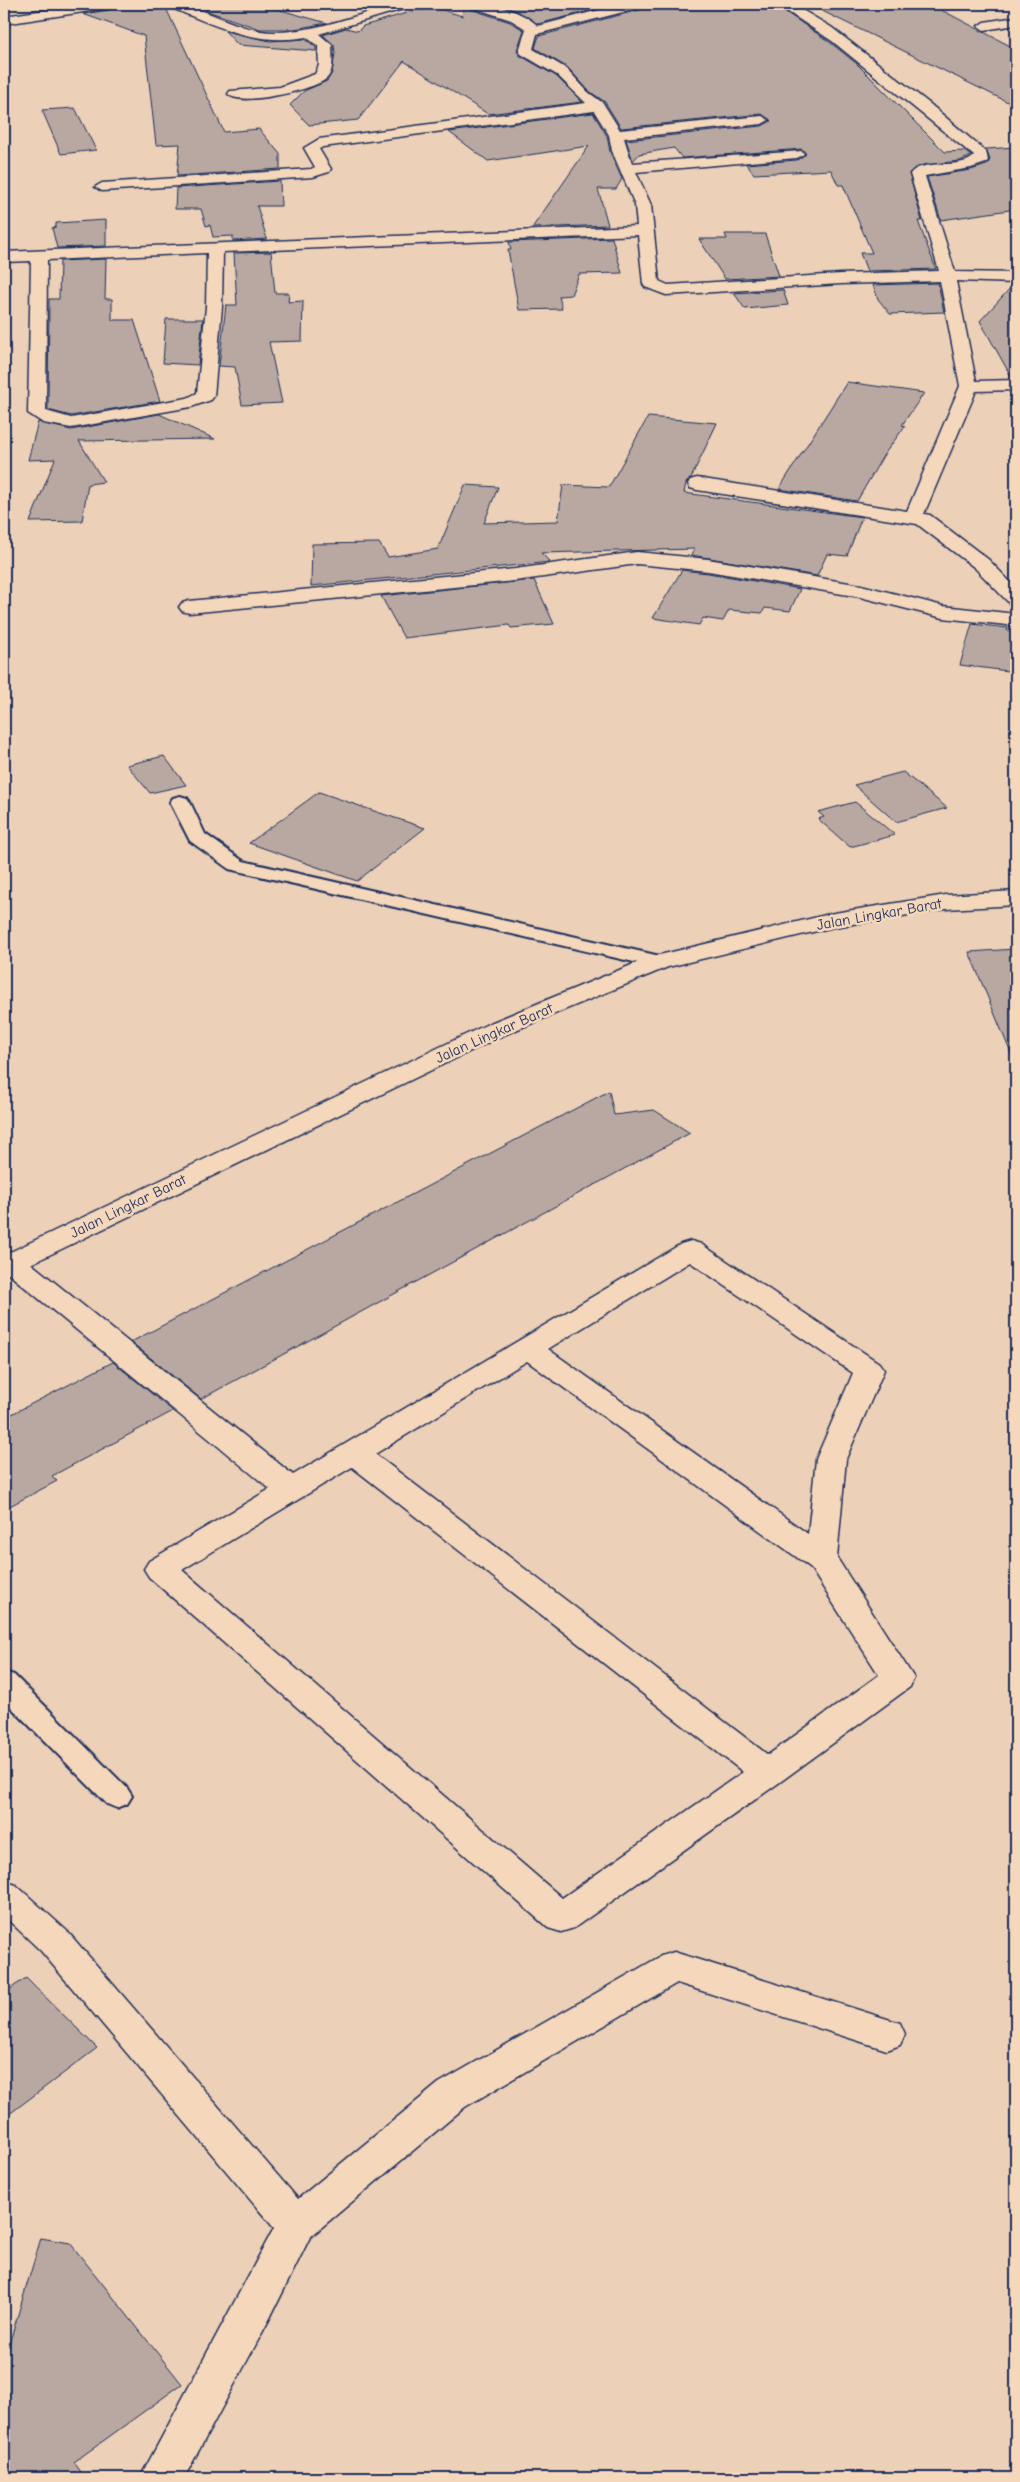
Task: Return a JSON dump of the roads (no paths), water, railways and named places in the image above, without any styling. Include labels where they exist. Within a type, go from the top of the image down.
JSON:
[{"type":"main road","points":[[4,20],[110,4]]},
{"type":"main road","points":[[174,4],[242,30],[274,37],[308,32],[406,4]]},
{"type":"main road","points":[[475,4],[516,17],[532,27],[533,31]]},
{"type":"main road","points":[[639,4],[602,11],[550,28],[533,31],[529,35],[526,51],[562,72],[583,95],[598,106],[616,135],[619,152],[643,205],[651,284],[666,290],[854,277],[948,274],[1016,278]]},
{"type":"main road","points":[[782,4],[802,12],[942,121],[981,155],[981,160],[973,164],[929,169],[917,174],[948,274],[948,289],[970,386],[914,516]]},
{"type":"main road","points":[[984,26],[1016,22]]},
{"type":"main road","points":[[235,94],[298,89],[322,76],[326,64],[325,45],[308,32]]},
{"type":"main road","points":[[102,186],[313,173],[324,169],[310,148],[320,143],[598,106]]},
{"type":"main road","points":[[616,135],[762,120]]},
{"type":"main road","points":[[627,168],[797,154]]},
{"type":"main road","points":[[4,257],[645,230]]},
{"type":"main road","points":[[39,255],[37,413],[49,419],[71,423],[182,404],[205,396],[214,307],[215,248]]},
{"type":"main road","points":[[970,386],[1016,385]]},
{"type":"main road","points":[[697,484],[914,516],[933,525],[982,564],[1016,600]]},
{"type":"main road","points":[[189,607],[515,575],[637,558],[708,565],[861,591],[942,612],[1016,620]]},
{"type":"main road","name":"Jalan Lingkar Barat","points":[[8,1264],[497,1029],[660,962],[834,920],[946,902],[1016,898]]},
{"type":"main road","points":[[528,1348],[821,1559],[898,1678],[768,1773],[561,1918],[160,1569],[528,1348],[692,1250],[869,1370],[831,1459],[821,1559]]},
{"type":"main road","points":[[8,1264],[292,1490]]},
{"type":"main road","points":[[354,1453],[768,1773]]},
{"type":"main road","points":[[4,1895],[54,1941],[296,2225]]},
{"type":"main road","points":[[161,2478],[256,2305],[296,2225],[452,2094],[674,1967],[887,2034]]},
{"type":"lane","points":[[180,802],[197,837],[236,865],[660,962]]},
{"type":"lane","points":[[4,1683],[117,1796]]}]
